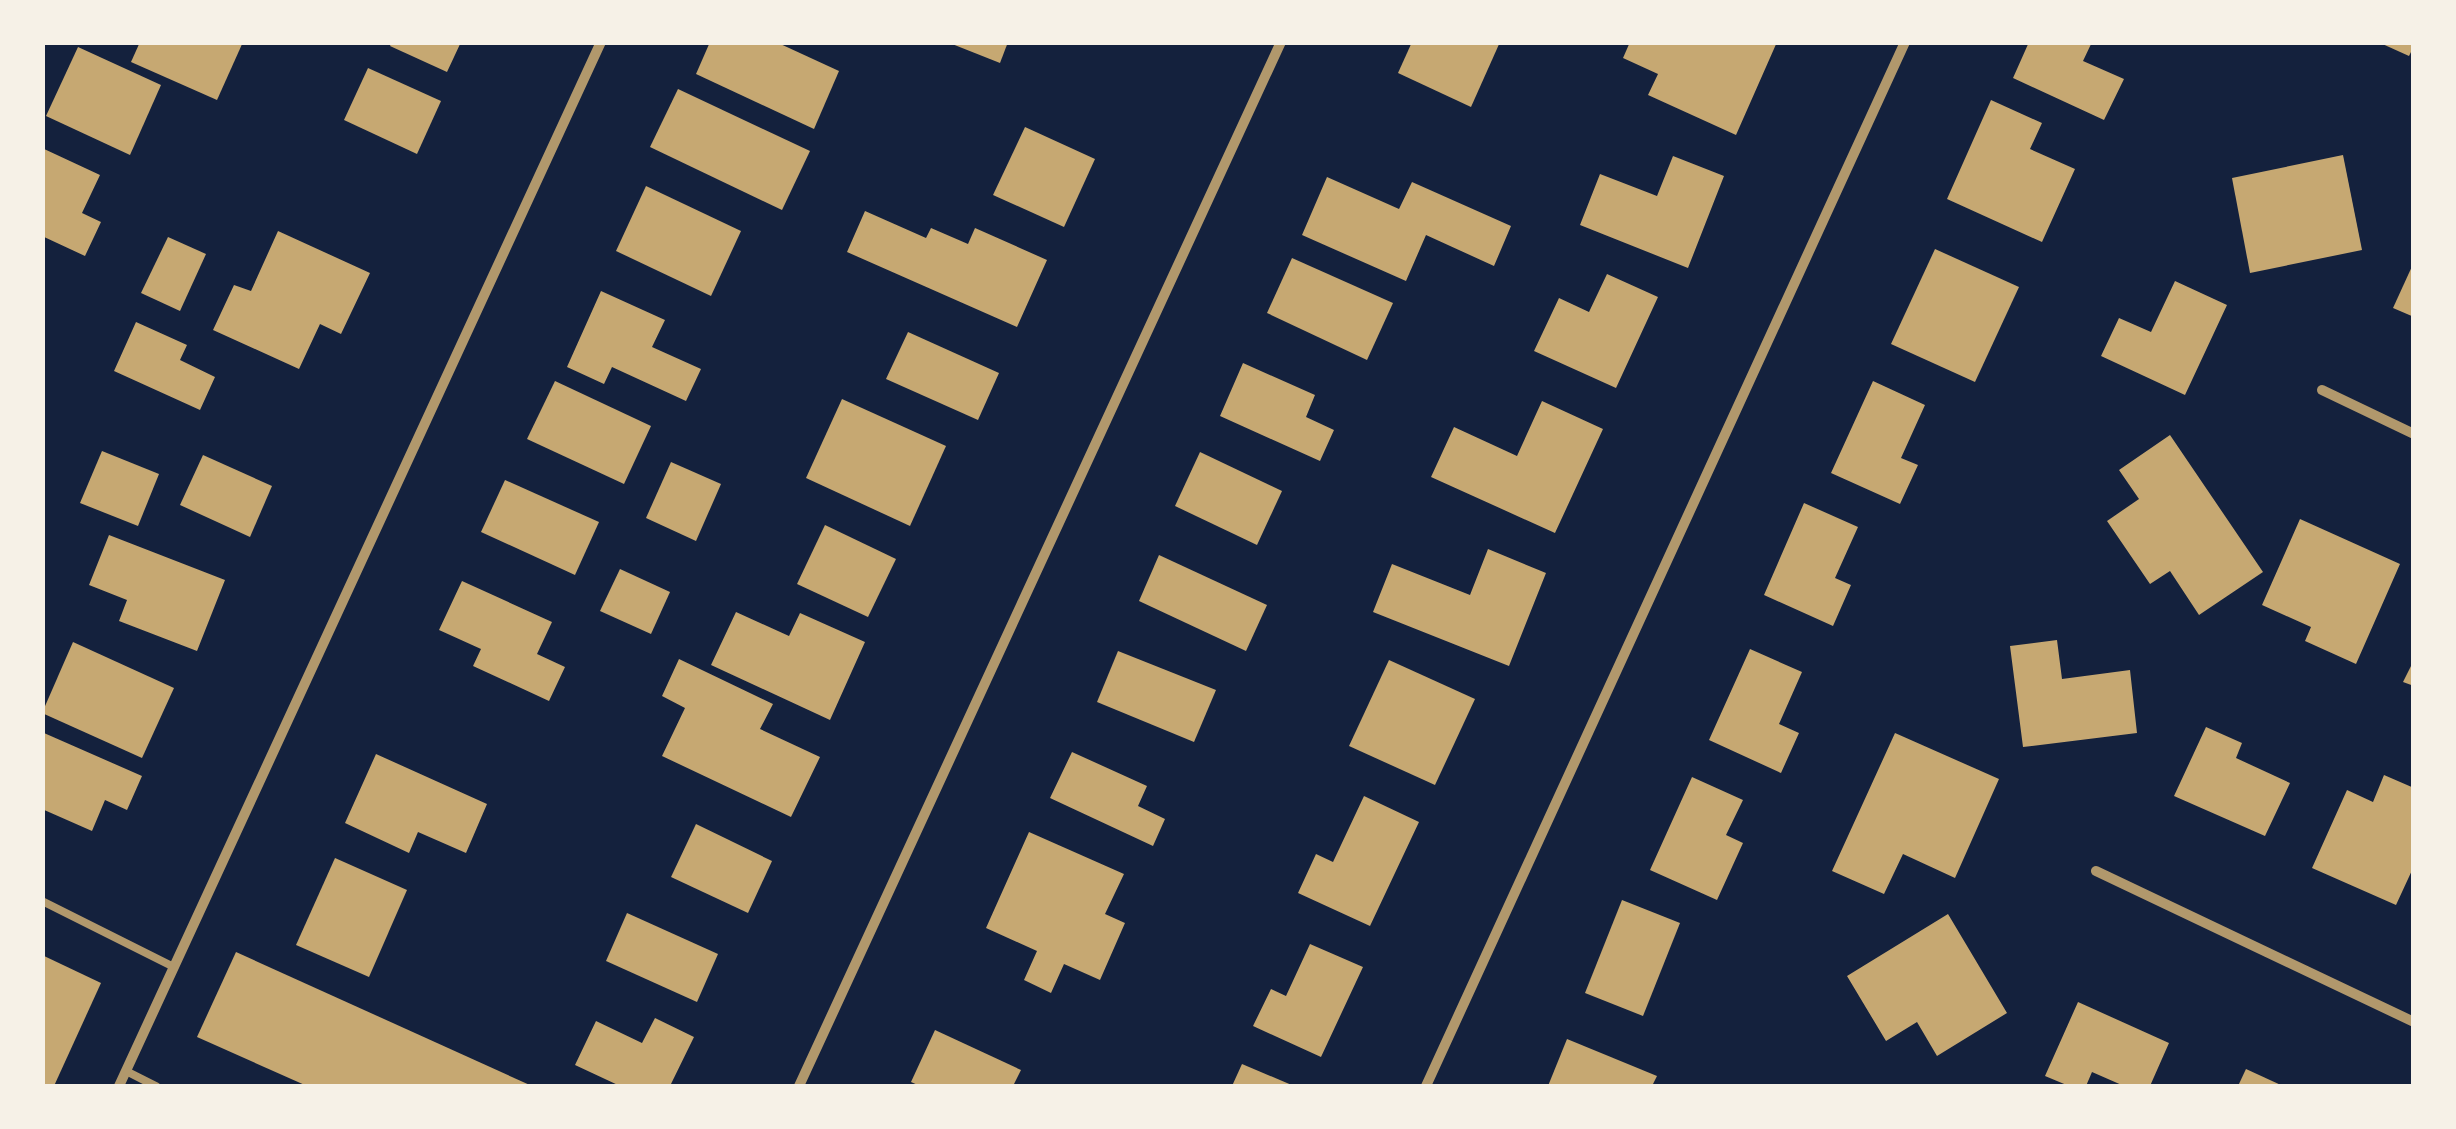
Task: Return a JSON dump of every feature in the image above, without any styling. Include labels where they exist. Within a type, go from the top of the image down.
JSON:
[{"type":"street","points":[[119,1086],[601,42]]},
{"type":"street","points":[[799,1086],[1281,42]]},
{"type":"street","points":[[1426,1086],[1905,42]]},
{"type":"street","points":[[2322,390],[2414,434]]},
{"type":"street","points":[[2096,871],[2414,1022]]},
{"type":"lane","points":[[42,901],[174,966]]},
{"type":"lane","points":[[126,1071],[156,1086]]},
{"type":"building","points":[[140,42],[243,42],[217,100],[131,62]]},
{"type":"building","points":[[392,42],[461,42],[447,72],[390,46]]},
{"type":"building","points":[[710,42],[776,42],[839,71],[814,129],[696,74]]},
{"type":"building","points":[[947,42],[1008,42],[1000,63]]},
{"type":"building","points":[[1412,42],[1500,42],[1471,107],[1398,73]]},
{"type":"building","points":[[1630,42],[1777,42],[1736,135],[1648,95],[1658,74],[1623,58]]},
{"type":"building","points":[[2029,42],[2092,42],[2083,61],[2124,79],[2104,120],[2013,78]]},
{"type":"building","points":[[2378,42],[2414,42],[2414,46],[2409,56]]},
{"type":"building","points":[[78,47],[161,85],[130,155],[46,116]]},
{"type":"building","points":[[368,68],[441,101],[417,154],[344,120]]},
{"type":"building","points":[[678,89],[810,151],[782,210],[650,147]]},
{"type":"building","points":[[1991,100],[2042,123],[2030,149],[2075,169],[2042,242],[1947,199]]},
{"type":"building","points":[[1025,127],[1095,159],[1064,227],[993,195]]},
{"type":"building","points":[[42,148],[100,175],[82,213],[101,222],[85,256],[42,236]]},
{"type":"building","points":[[2343,155],[2362,250],[2250,273],[2232,178]]},
{"type":"building","points":[[1673,156],[1724,176],[1688,268],[1580,225],[1600,174],[1657,196]]},
{"type":"building","points":[[1327,177],[1399,209],[1412,182],[1511,226],[1494,266],[1426,235],[1406,281],[1302,235]]},
{"type":"building","points":[[646,186],[741,231],[711,296],[616,251]]},
{"type":"building","points":[[865,211],[926,238],[931,228],[968,244],[975,228],[1047,260],[1017,327],[847,252]]},
{"type":"building","points":[[278,231],[370,273],[341,334],[320,324],[299,369],[213,330],[234,285],[251,291]]},
{"type":"building","points":[[168,237],[206,254],[180,311],[141,293]]},
{"type":"building","points":[[1935,249],[2019,287],[1975,382],[1891,344]]},
{"type":"building","points":[[1292,258],[1393,303],[1367,360],[1267,313]]},
{"type":"building","points":[[2414,262],[2414,317],[2393,308]]},
{"type":"building","points":[[1607,274],[1658,297],[1616,388],[1534,351],[1559,298],[1589,312]]},
{"type":"building","points":[[2175,281],[2227,305],[2185,395],[2101,356],[2119,318],[2151,332]]},
{"type":"building","points":[[601,291],[665,320],[652,347],[701,369],[686,401],[612,367],[604,384],[567,367]]},
{"type":"building","points":[[136,322],[187,345],[180,360],[215,377],[200,410],[114,371]]},
{"type":"building","points":[[908,332],[999,373],[978,420],[886,379]]},
{"type":"building","points":[[1243,363],[1315,395],[1306,417],[1334,430],[1320,461],[1220,416]]},
{"type":"building","points":[[555,381],[651,426],[624,484],[527,439]]},
{"type":"building","points":[[1873,381],[1925,405],[1901,458],[1918,465],[1900,504],[1831,473]]},
{"type":"building","points":[[842,399],[946,446],[910,526],[806,478]]},
{"type":"building","points":[[1542,401],[1603,429],[1555,533],[1431,477],[1454,427],[1517,456]]},
{"type":"building","points":[[2170,435],[2263,572],[2199,615],[2170,571],[2150,584],[2107,521],[2139,499],[2119,470]]},
{"type":"building","points":[[102,451],[159,474],[138,526],[80,503]]},
{"type":"building","points":[[1200,452],[1282,491],[1257,545],[1175,506]]},
{"type":"building","points":[[203,455],[272,486],[250,537],[180,505]]},
{"type":"building","points":[[671,462],[721,484],[696,541],[646,518]]},
{"type":"building","points":[[505,480],[599,522],[575,575],[481,532]]},
{"type":"building","points":[[1804,503],[1858,527],[1835,578],[1851,585],[1833,626],[1764,595]]},
{"type":"building","points":[[2300,519],[2400,564],[2356,664],[2305,641],[2311,627],[2262,605]]},
{"type":"building","points":[[825,525],[896,559],[868,617],[797,584]]},
{"type":"building","points":[[109,535],[225,580],[197,651],[119,621],[127,600],[89,585]]},
{"type":"building","points":[[1488,549],[1546,573],[1509,666],[1373,612],[1392,564],[1470,595]]},
{"type":"building","points":[[1159,555],[1267,605],[1246,651],[1139,601]]},
{"type":"building","points":[[620,569],[670,592],[651,634],[600,611]]},
{"type":"building","points":[[462,581],[552,622],[537,654],[565,667],[549,701],[473,666],[481,649],[439,630]]},
{"type":"building","points":[[736,612],[789,636],[800,613],[865,642],[830,720],[711,665]]},
{"type":"building","points":[[2057,640],[2062,679],[2130,670],[2137,733],[2023,747],[2010,646]]},
{"type":"building","points":[[73,642],[174,688],[142,758],[42,713]]},
{"type":"building","points":[[1750,649],[1802,672],[1779,724],[1799,733],[1781,773],[1709,740]]},
{"type":"building","points":[[1118,651],[1216,690],[1194,742],[1097,702]]},
{"type":"building","points":[[679,659],[773,704],[760,729],[820,757],[791,817],[662,756],[685,708],[662,696]]},
{"type":"building","points":[[1389,660],[1475,699],[1435,785],[1349,746]]},
{"type":"building","points":[[2414,660],[2414,686],[2403,682]]},
{"type":"building","points":[[2206,727],[2242,743],[2236,758],[2290,783],[2265,836],[2174,796]]},
{"type":"building","points":[[44,733],[142,776],[127,810],[105,800],[92,831],[42,809]]},
{"type":"building","points":[[1895,733],[1999,779],[1955,878],[1903,854],[1884,894],[1832,871]]},
{"type":"building","points":[[1072,752],[1147,786],[1138,806],[1165,819],[1153,846],[1050,798]]},
{"type":"building","points":[[376,754],[487,804],[466,853],[418,832],[409,853],[345,823]]},
{"type":"building","points":[[2384,775],[2414,788],[2414,866],[2396,905],[2312,868],[2347,790],[2373,802]]},
{"type":"building","points":[[1692,777],[1743,800],[1726,835],[1743,843],[1717,900],[1650,870]]},
{"type":"building","points":[[1364,796],[1419,822],[1370,926],[1298,893],[1316,854],[1333,862]]},
{"type":"building","points":[[696,824],[772,861],[748,913],[671,877]]},
{"type":"building","points":[[1029,832],[1124,874],[1105,914],[1125,923],[1100,980],[1064,964],[1051,993],[1024,980],[1037,951],[986,928]]},
{"type":"building","points":[[335,858],[407,890],[369,977],[296,945]]},
{"type":"building","points":[[1622,900],[1680,923],[1643,1016],[1585,993]]},
{"type":"building","points":[[627,913],[718,954],[697,1002],[606,961]]},
{"type":"building","points":[[1948,914],[2007,1013],[1937,1056],[1917,1022],[1886,1041],[1847,976]]},
{"type":"building","points":[[1310,944],[1363,967],[1321,1057],[1253,1026],[1271,989],[1286,996]]},
{"type":"building","points":[[236,952],[532,1086],[307,1086],[197,1037]]},
{"type":"building","points":[[42,955],[101,983],[54,1086],[42,1086]]},
{"type":"building","points":[[2078,1002],[2169,1043],[2150,1086],[2124,1086],[2092,1072],[2086,1086],[2069,1086],[2045,1076]]},
{"type":"building","points":[[655,1018],[694,1037],[670,1086],[620,1086],[575,1065],[596,1021],[642,1043]]},
{"type":"building","points":[[935,1030],[1021,1070],[1013,1086],[920,1086],[911,1082]]},
{"type":"building","points":[[1567,1039],[1657,1076],[1652,1086],[1548,1086]]},
{"type":"building","points":[[1242,1064],[1294,1086],[1232,1086]]},
{"type":"building","points":[[2246,1069],[2283,1086],[2238,1086]]}]
